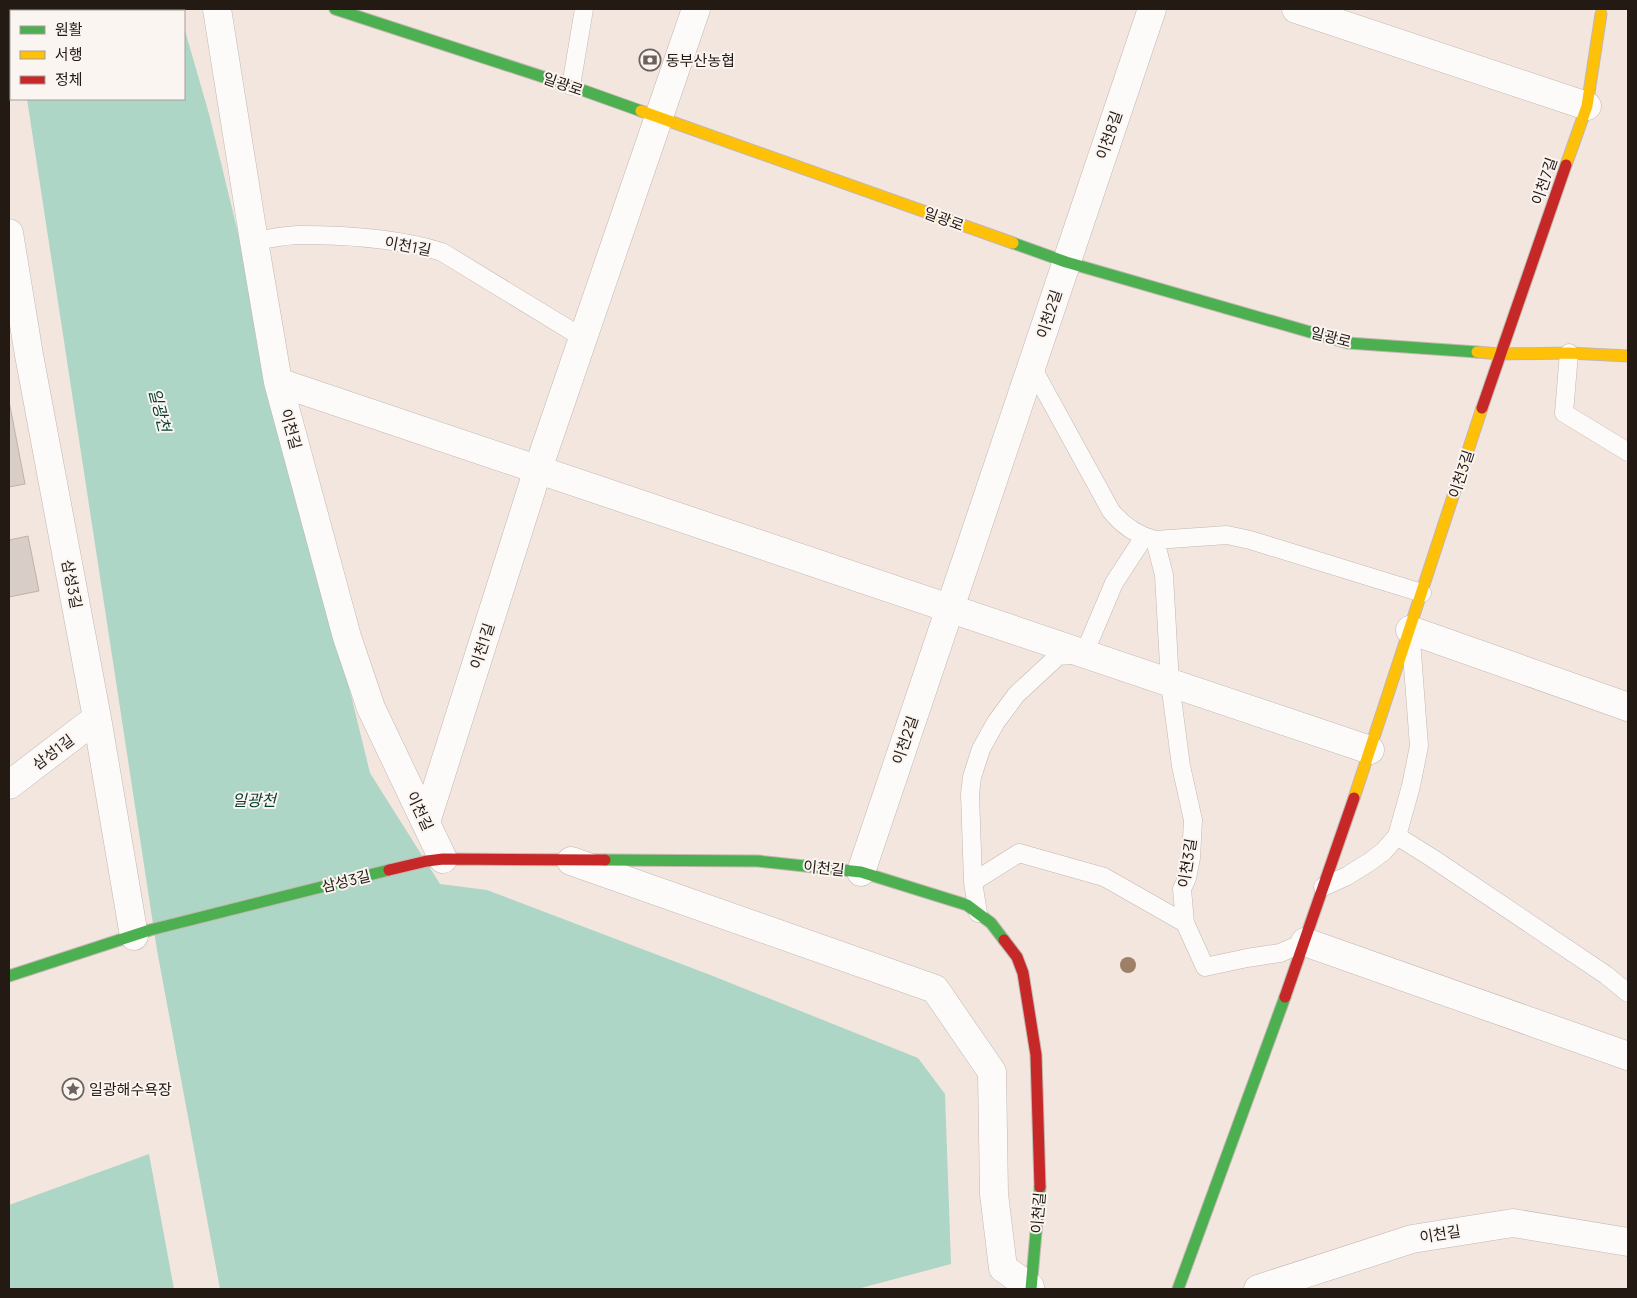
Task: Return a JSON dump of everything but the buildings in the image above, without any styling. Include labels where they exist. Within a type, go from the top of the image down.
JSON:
[{"type":"street","name":"이천길","points":[[217,9],[278,382],[348,637],[371,708],[426,822],[435,860],[758,861],[861,872],[967,905],[991,923],[1017,957],[1027,993],[1036,1055],[1040,1193],[1030,1288]]},
{"type":"street","name":"일광로","points":[[336,9],[571,86],[1066,262],[1348,343],[1500,354],[1569,353],[1628,356]]},
{"type":"street","name":"이천1길","points":[[426,822],[538,469],[696,9]]},
{"type":"street","name":"이천8길","points":[[1066,262],[1152,9]]},
{"type":"street","points":[[1296,9],[1587,106]]},
{"type":"street","name":"이천7길","points":[[1500,354],[1587,106],[1602,14]]},
{"type":"street","name":"삼성3길","points":[[9,233],[19,357],[142,933]]},
{"type":"street","name":"이천2길","points":[[861,872],[1066,262]]},
{"type":"street","name":"이천3길","points":[[1178,1289],[1305,942],[1422,594],[1500,354]]},
{"type":"street","points":[[278,382],[1370,750]]},
{"type":"street","points":[[1410,630],[1628,707]]},
{"type":"street","name":"삼성1길","points":[[9,785],[97,718]]},
{"type":"street","points":[[564,859],[934,989],[992,1072],[994,1194],[1003,1268],[1030,1288]]},
{"type":"street","name":"삼성3길","points":[[9,976],[142,933],[435,860]]},
{"type":"street","points":[[1305,942],[1628,1056]]},
{"type":"street","name":"이천길","points":[[1258,1289],[1412,1239],[1513,1223],[1628,1242]]},
{"type":"lane","points":[[571,86],[584,9]]},
{"type":"lane","name":"이천1길","points":[[254,241],[298,235],[359,238],[406,243],[442,252],[583,338]]},
{"type":"lane","points":[[1569,353],[1564,413],[1628,452]]},
{"type":"lane","points":[[1032,367],[1111,511],[1120,523],[1129,530],[1149,539],[1226,535],[1250,540],[1422,594]]},
{"type":"lane","points":[[978,913],[973,882],[970,794],[972,777],[981,749],[996,722],[1016,695],[1058,656],[1084,654],[1114,584],[1149,539]]},
{"type":"lane","name":"이천3길","points":[[1149,539],[1164,575],[1170,683],[1181,766],[1193,820],[1191,858],[1187,878],[1182,889],[1184,923],[1205,967],[1280,953],[1305,942]]},
{"type":"lane","name":"이천3길","points":[[1323,887],[1371,862],[1397,836],[1411,786],[1419,746],[1410,630]]},
{"type":"lane","points":[[1397,836],[1606,975],[1628,993]]},
{"type":"lane","points":[[973,882],[1019,853],[1104,876],[1184,923]]},
{"type":"water","points":[[13,9],[178,10],[14,10]]},
{"type":"water","name":"일광천","points":[[185,30],[209,114],[370,773],[440,884],[487,890],[713,976],[918,1058],[945,1094],[951,1264],[861,1289],[220,1289],[157,950],[27,100],[185,100]]},
{"type":"water","points":[[149,1154],[174,1289],[9,1289],[9,1205]]},
{"type":"traffic: fast","points":[[335,9],[571,86],[641,111]]},
{"type":"traffic: fast","points":[[1013,243],[1066,262],[1348,343],[1477,352]]},
{"type":"traffic: fast","points":[[605,860],[758,861],[861,872],[967,905],[991,923],[1004,940]]},
{"type":"traffic: fast","points":[[9,976],[150,930],[389,870]]},
{"type":"traffic: fast","points":[[1178,1289],[1285,997]]},
{"type":"traffic: fast","points":[[1031,1289],[1040,1187]]},
{"type":"traffic: slow","points":[[1566,165],[1587,106],[1601,14]]},
{"type":"traffic: slow","points":[[641,111],[1013,243]]},
{"type":"traffic: slow","points":[[1477,352],[1628,356]]},
{"type":"traffic: slow","points":[[1354,798],[1482,408]]},
{"type":"traffic: jam","points":[[1482,408],[1566,165]]},
{"type":"traffic: jam","points":[[1285,997],[1354,798]]},
{"type":"traffic: jam","points":[[389,870],[443,859],[605,860]]},
{"type":"traffic: jam","points":[[1004,940],[1017,957],[1023,973],[1036,1055],[1040,1187]]},
{"type":"place","name":"동부산농협","points":[[650,60]]},
{"type":"place","name":"일광해수욕장","points":[[73,1089]]}]
